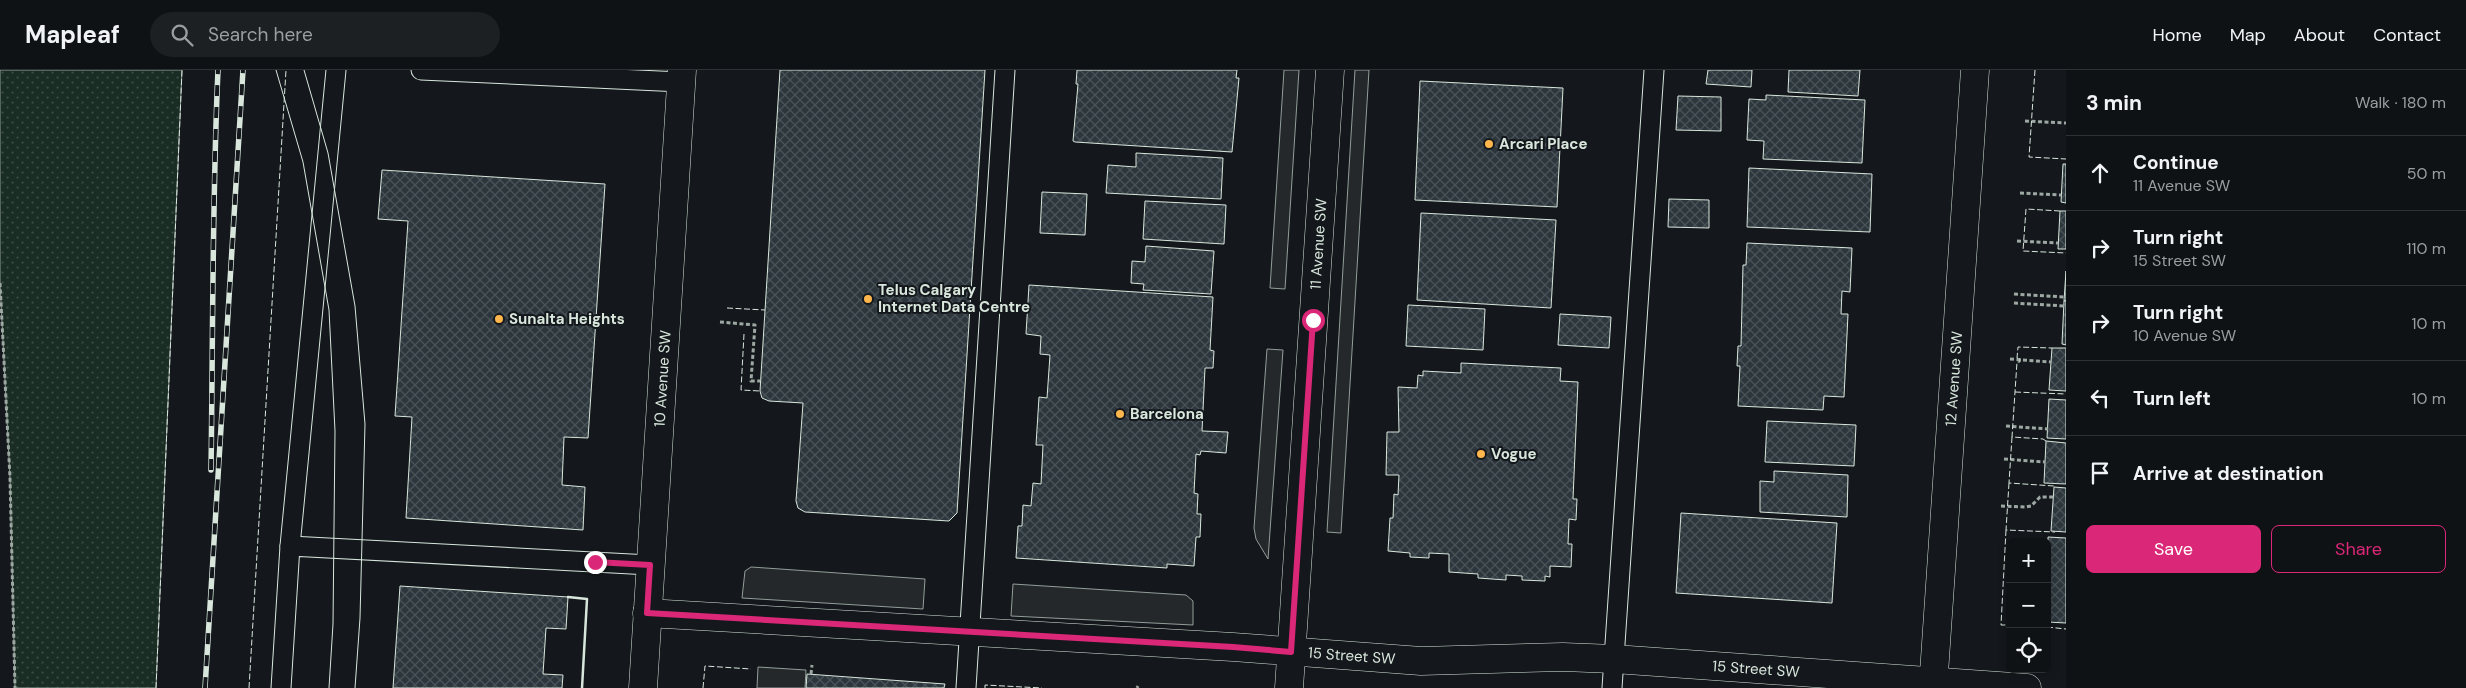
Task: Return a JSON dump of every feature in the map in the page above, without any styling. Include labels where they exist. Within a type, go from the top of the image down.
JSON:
[{"type":"street","name":"11 Avenue SW","points":[[1289,688],[1330,70]]},
{"type":"street","name":"12 Avenue SW","points":[[1933,684],[1975,70]]},
{"type":"street","name":"10 Avenue SW","points":[[643,688],[681,76]]},
{"type":"street","name":"15 Street SW","points":[[647,613],[1421,660],[1563,657],[1614,659],[1933,684],[2027,688]]},
{"type":"lane","points":[[281,688],[290,546],[336,70]]},
{"type":"lane","points":[[422,70],[681,76]]},
{"type":"lane","points":[[966,688],[1005,70]]},
{"type":"lane","points":[[1612,688],[1654,70]]},
{"type":"lane","points":[[290,546],[650,565]]},
{"type":"path","points":[[2025,121],[2066,123]]},
{"type":"path","points":[[2020,194],[2061,195]]},
{"type":"path","points":[[2018,242],[2058,244]]},
{"type":"path","points":[[0,283],[10,478],[15,688]]},
{"type":"path","points":[[2014,294],[2064,297]]},
{"type":"path","points":[[2014,303],[2064,306]]},
{"type":"path","points":[[720,322],[755,324],[751,381],[760,381]]},
{"type":"path","points":[[2010,359],[2051,362]]},
{"type":"path","points":[[2006,426],[2048,429]]},
{"type":"path","points":[[2004,459],[2045,462]]},
{"type":"path","points":[[2001,506],[2026,507],[2030,506],[2040,497],[2054,497]]},
{"type":"path","points":[[811,674],[812,665]]},
{"type":"green space","points":[[0,70],[182,70],[156,688],[15,688],[10,478],[0,283]]},
{"type":"shaded area","points":[[1284,70],[1299,70],[1285,289],[1270,288]]},
{"type":"shaded area","points":[[1355,70],[1369,70],[1341,533],[1327,532]]},
{"type":"shaded area","points":[[1267,349],[1283,350],[1268,559],[1256,539],[1254,528]]},
{"type":"shaded area","points":[[751,567],[925,579],[923,609],[742,598],[745,571]]},
{"type":"shaded area","points":[[1013,584],[1186,595],[1193,601],[1193,625],[1011,616]]},
{"type":"shaded area","points":[[758,667],[806,670],[805,688],[757,688]]},
{"type":"building","name":"Telus Calgary Internet Data Centre","points":[[780,70],[985,70],[957,513],[949,521],[805,512],[798,508],[796,501],[803,403],[769,401],[762,398],[760,391]]},
{"type":"building","points":[[1077,70],[1237,70],[1236,78],[1239,78],[1232,152],[1073,141],[1078,84],[1076,84]]},
{"type":"building","points":[[1708,70],[1752,70],[1751,87],[1706,84]]},
{"type":"building","points":[[1789,70],[1860,70],[1858,96],[1788,92]]},
{"type":"building","name":"Arcari Place","points":[[1420,81],[1563,88],[1557,207],[1415,200]]},
{"type":"building","points":[[1766,95],[1865,100],[1862,163],[1763,159],[1764,141],[1747,140],[1749,99],[1766,100]]},
{"type":"building","points":[[1678,96],[1721,97],[1721,131],[1676,130]]},
{"type":"building","points":[[1136,153],[1223,158],[1221,199],[1106,193],[1108,165],[1136,167]]},
{"type":"building","points":[[2063,164],[2066,164],[2066,203],[2061,202]]},
{"type":"building","points":[[1749,168],[1872,174],[1870,232],[1747,227]]},
{"type":"building","name":"Sunalta Heights","points":[[382,170],[605,184],[588,438],[564,437],[562,485],[585,487],[583,530],[406,518],[412,417],[395,416],[408,221],[378,219]]},
{"type":"building","points":[[1042,192],[1087,194],[1085,235],[1040,233]]},
{"type":"building","points":[[1669,199],[1709,200],[1709,228],[1668,227]]},
{"type":"building","points":[[1145,201],[1226,205],[1224,244],[1143,239]]},
{"type":"building","points":[[2060,211],[2066,211],[2066,249],[2058,249]]},
{"type":"building","points":[[1421,213],[1556,220],[1551,308],[1417,300]]},
{"type":"building","points":[[1747,243],[1852,248],[1850,292],[1842,291],[1841,314],[1848,314],[1844,397],[1824,396],[1823,410],[1738,406],[1740,366],[1737,366],[1738,346],[1741,346],[1743,265],[1746,265]]},
{"type":"building","points":[[1146,246],[1214,251],[1211,294],[1143,290],[1144,284],[1131,283],[1132,261],[1145,262]]},
{"type":"building","points":[[2066,271],[2066,301],[2064,301]]},
{"type":"building","name":"Barcelona","points":[[1029,285],[1213,297],[1210,350],[1214,351],[1213,368],[1205,368],[1202,431],[1228,432],[1226,453],[1201,451],[1200,455],[1196,454],[1194,493],[1198,494],[1197,514],[1201,514],[1200,537],[1196,537],[1194,566],[1167,564],[1167,568],[1016,558],[1018,526],[1022,526],[1023,505],[1031,506],[1033,483],[1041,484],[1043,445],[1036,445],[1039,397],[1047,398],[1050,355],[1040,354],[1041,336],[1026,334]]},
{"type":"building","points":[[2064,301],[2066,301],[2066,345],[2062,344]]},
{"type":"building","points":[[1408,305],[1485,309],[1483,350],[1406,346]]},
{"type":"building","points":[[1560,314],[1611,317],[1609,348],[1558,345]]},
{"type":"building","points":[[2052,348],[2066,348],[2066,391],[2049,390]]},
{"type":"building","name":"Vogue","points":[[1461,363],[1561,368],[1560,381],[1578,382],[1573,499],[1577,499],[1576,520],[1569,519],[1568,544],[1572,544],[1571,567],[1550,566],[1550,577],[1545,576],[1545,581],[1522,580],[1522,576],[1506,575],[1506,580],[1478,578],[1478,574],[1449,572],[1449,554],[1429,553],[1429,558],[1410,557],[1410,553],[1388,551],[1390,518],[1393,518],[1394,494],[1398,495],[1399,475],[1386,475],[1387,432],[1399,432],[1398,387],[1417,388],[1418,375],[1423,376],[1423,371],[1461,373]]},
{"type":"building","points":[[2049,399],[2066,400],[2066,439],[2047,438]]},
{"type":"building","points":[[1767,421],[1856,425],[1854,466],[1765,462]]},
{"type":"building","points":[[2046,441],[2066,443],[2066,484],[2044,483]]},
{"type":"building","points":[[1774,471],[1848,475],[1847,517],[1760,512],[1760,481],[1774,482]]},
{"type":"building","points":[[2054,487],[2066,488],[2066,532],[2051,531]]},
{"type":"building","points":[[1681,513],[1837,523],[1832,603],[1676,593]]},
{"type":"building","points":[[2048,537],[2066,538],[2066,623],[2051,622],[2051,538]]},
{"type":"building","points":[[400,586],[568,597],[566,629],[546,628],[543,674],[563,675],[562,688],[393,688]]},
{"type":"building","points":[[807,674],[945,684],[944,688],[806,688]]},
{"type":"tram line","points":[[276,70],[303,162],[329,310],[335,431],[333,624],[329,688]]},
{"type":"tram line","points":[[304,70],[328,153],[355,306],[365,424],[360,618],[355,688]]},
{"type":"railway","points":[[211,470],[218,70]]},
{"type":"railway","points":[[205,688],[243,70]]},
{"type":"fence","points":[[156,688],[182,70]]},
{"type":"fence","points":[[249,688],[286,70]]},
{"type":"fence","points":[[2035,70],[2029,157],[2066,159]]},
{"type":"fence","points":[[2060,211],[2026,209],[2023,251],[2066,253]]},
{"type":"fence","points":[[727,308],[765,310]]},
{"type":"fence","points":[[744,334],[741,390],[760,391]]},
{"type":"fence","points":[[2046,441],[2043,439],[2012,437],[2017,362],[2020,362],[2020,358],[2017,358],[2018,347],[2052,348]]},
{"type":"fence","points":[[2015,392],[2066,394]]},
{"type":"fence","points":[[2012,437],[2009,483],[2054,486]]},
{"type":"fence","points":[[2009,483],[2006,530],[2055,532]]},
{"type":"fence","points":[[2006,530],[2001,625],[2006,625]]},
{"type":"fence","points":[[2051,627],[2066,629]]},
{"type":"fence","points":[[703,688],[705,666],[751,669]]},
{"type":"fence","points":[[985,688],[985,685],[1042,688]]},
{"type":"wall","points":[[568,597],[587,599],[582,688]]},
{"type":"place","name":"Arcari Place","points":[[1489,144]]},
{"type":"place","name":"Telus Calgary Internet Data Centre","points":[[868,299]]},
{"type":"place","name":"Sunalta Heights","points":[[499,319]]},
{"type":"place","name":"Barcelona","points":[[1120,414]]},
{"type":"place","name":"Vogue","points":[[1481,454]]},
{"type":"route","points":[[595,562],[650,565],[647,613],[1291,652],[1313,320]]}]
